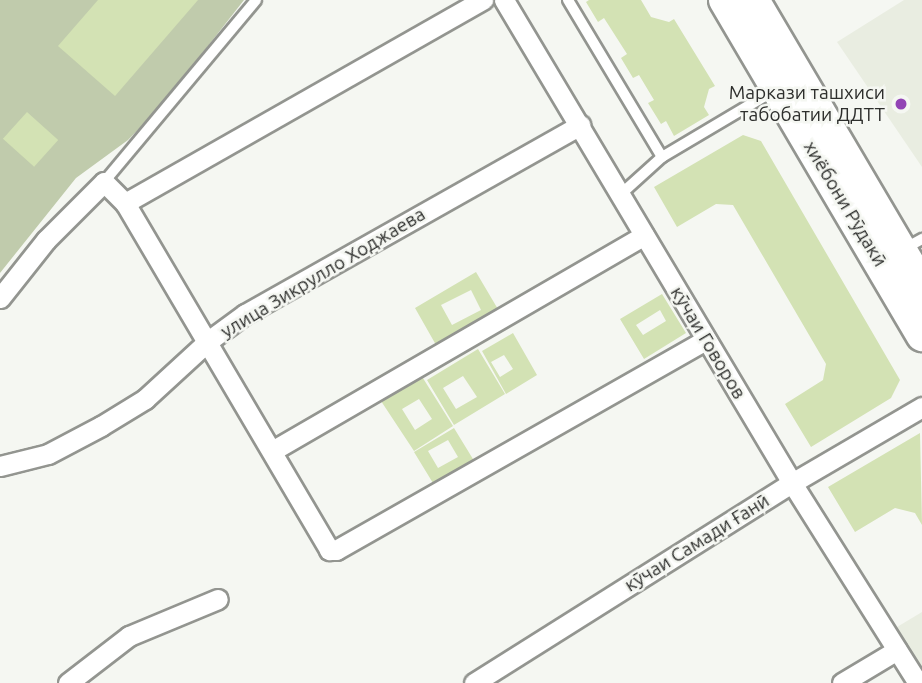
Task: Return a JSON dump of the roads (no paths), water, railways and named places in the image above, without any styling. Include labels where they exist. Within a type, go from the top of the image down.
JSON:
[{"type":"highway","name":"хиёбони Рӯдакӣ","points":[[724,0],[787,82],[922,335]]},
{"type":"highway","points":[[753,0],[787,82],[911,245],[922,287]]},
{"type":"street","points":[[125,203],[483,0]]},
{"type":"street","name":"кӯчаи Говоров","points":[[504,0],[792,483],[919,683]]},
{"type":"street","name":"улица Зикрулло Ходжаева","points":[[0,466],[48,454],[101,426],[145,399],[207,342],[246,314],[580,125]]},
{"type":"street","points":[[0,298],[46,240],[104,182],[125,203],[329,550],[336,550],[706,340]]},
{"type":"street","points":[[272,451],[645,234]]},
{"type":"street","name":"кӯчаи Самади Ғанӣ","points":[[474,683],[792,483],[922,407]]},
{"type":"street","points":[[68,683],[129,636],[218,599]]},
{"type":"street","points":[[842,683],[897,650]]},
{"type":"lane","points":[[104,182],[256,0]]},
{"type":"lane","points":[[568,0],[662,157]]},
{"type":"lane","points":[[621,194],[662,157],[787,82]]},
{"type":"place","name":"Маркази ташхиси табобатии ДДТТ","points":[[901,104]]}]
